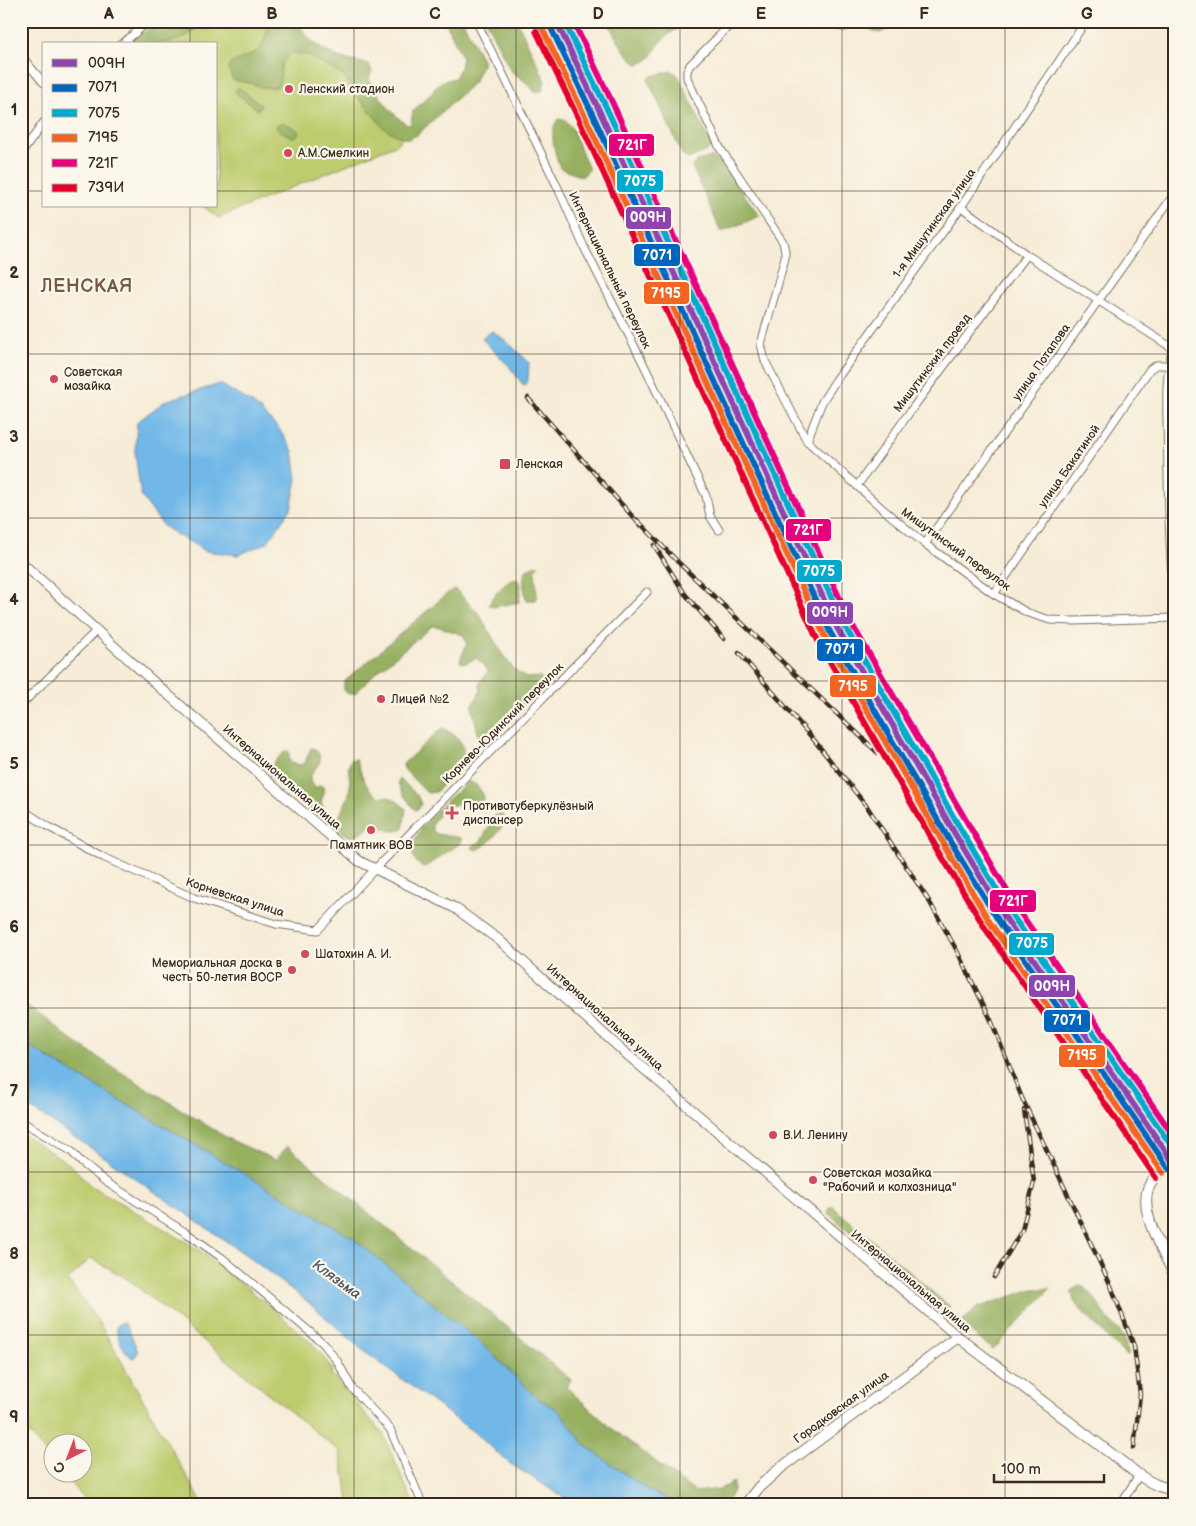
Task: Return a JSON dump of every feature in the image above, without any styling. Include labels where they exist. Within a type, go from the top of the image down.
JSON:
[{"type":"main road","points":[[1174,347],[1171,365],[1169,419],[1171,551],[1175,592]]},
{"type":"main road","points":[[1175,1160],[1159,1172],[1150,1182],[1147,1190],[1146,1208],[1156,1236],[1175,1276]]},
{"type":"main road","name":"Интернациональная улица","points":[[958,1337],[1139,1476],[1157,1485],[1175,1488]]},
{"type":"main road","name":"Городковская улица","points":[[745,1505],[759,1487],[778,1470],[958,1337]]},
{"type":"street","points":[[124,42],[149,21]]},
{"type":"street","name":"Интернациональный переулок","points":[[476,21],[550,171],[584,247],[649,375],[706,496],[710,516],[719,530]]},
{"type":"street","points":[[734,21],[690,65],[687,71],[687,78],[720,148],[783,242],[786,251],[786,258],[761,344],[765,361],[807,441]]},
{"type":"street","name":"1-я Мишутинская улица","points":[[807,441],[822,402],[836,380],[961,207],[1086,21]]},
{"type":"street","points":[[21,56],[42,81]]},
{"type":"street","points":[[21,154],[42,125]]},
{"type":"street","points":[[21,138],[26,147]]},
{"type":"street","name":"улица Потапова","points":[[925,544],[1175,193]]},
{"type":"street","points":[[961,207],[1027,255],[1174,347]]},
{"type":"street","name":"Мишутинский проезд","points":[[857,486],[914,405],[1027,255]]},
{"type":"street","name":"улица Бакатиной","points":[[994,594],[1150,369],[1156,365],[1171,365]]},
{"type":"street","name":"Мишутинский переулок","points":[[807,441],[925,544],[994,594],[1028,613],[1050,620],[1074,622],[1175,618]]},
{"type":"street","name":"Интернациональная улица","points":[[21,562],[157,685],[359,861],[455,908],[499,940],[623,1051],[958,1337]]},
{"type":"street","name":"Корнево-Юдинский переулок","points":[[375,869],[647,592]]},
{"type":"street","points":[[21,705],[97,630]]},
{"type":"street","name":"Корневская улица","points":[[21,809],[103,857],[194,898],[276,924],[318,930],[375,869]]},
{"type":"street","points":[[21,1121],[71,1151],[82,1163],[106,1182],[221,1257],[323,1343],[337,1361],[352,1388],[390,1429],[423,1505]]},
{"type":"street","points":[[1120,1505],[1139,1476]]},
{"type":"green space","points":[[159,21],[203,21],[187,36],[178,40],[169,42],[130,42]]},
{"type":"green space","name":"Ленский стадион","points":[[165,21],[291,21],[408,134],[395,145],[218,218],[206,208],[218,208],[218,42],[143,42]]},
{"type":"green space","points":[[266,21],[299,21],[305,33],[322,49],[341,58],[369,64],[372,71],[369,79],[373,86],[391,110],[407,125],[411,124],[413,111],[432,93],[438,84],[455,78],[460,68],[462,57],[445,21],[463,21],[483,62],[474,82],[417,135],[408,139],[384,128],[351,89],[344,76],[307,55],[292,53],[287,57],[282,65],[277,87],[265,88],[233,80],[228,69],[229,65],[260,48],[266,34],[268,23]]},
{"type":"green space","points":[[486,21],[517,21],[545,80],[542,91],[535,92],[527,83],[511,71]]},
{"type":"green space","points":[[608,21],[690,21],[666,37],[650,58],[643,63],[637,64],[620,44]]},
{"type":"green space","points":[[808,21],[857,23],[842,31]]},
{"type":"green space","points":[[835,21],[891,21],[888,29],[879,33],[857,23]]},
{"type":"green space","points":[[672,71],[678,75],[712,146],[707,151],[688,159],[682,154],[648,80],[651,76]]},
{"type":"green space","points":[[238,87],[259,103],[261,106],[258,110],[235,92]]},
{"type":"green space","points":[[558,119],[565,120],[572,128],[589,170],[582,177],[560,168],[553,137],[553,130]]},
{"type":"green space","points":[[283,123],[295,128],[299,132],[297,135],[293,137],[276,127],[278,124]]},
{"type":"green space","points":[[711,157],[718,160],[760,216],[721,232],[692,166],[697,161]]},
{"type":"green space","points":[[539,565],[535,571],[536,600],[526,600],[525,573],[532,566]]},
{"type":"green space","points":[[513,579],[518,580],[521,586],[519,602],[493,607],[489,605],[499,590]]},
{"type":"green space","points":[[455,589],[480,615],[502,654],[514,669],[526,678],[540,677],[543,681],[542,686],[488,742],[484,743],[479,739],[472,706],[481,690],[479,684],[488,672],[485,666],[476,658],[466,663],[460,662],[467,642],[463,635],[432,626],[372,676],[356,693],[348,694],[344,690],[344,682]]},
{"type":"green space","points":[[442,728],[454,735],[461,743],[462,759],[436,792],[427,793],[404,769],[403,764]]},
{"type":"green space","points":[[311,748],[315,749],[319,754],[320,762],[311,775],[310,782],[316,788],[320,785],[323,787],[324,794],[321,801],[325,817],[322,820],[270,776],[268,769],[287,750],[291,763],[300,765],[305,763]]},
{"type":"green space","points":[[356,759],[364,780],[374,793],[379,797],[394,799],[406,809],[403,828],[391,831],[371,825],[358,835],[351,836],[338,827],[339,817],[349,793],[351,760]]},
{"type":"green space","points":[[400,779],[417,795],[421,804],[419,808],[415,810],[402,793],[398,783]]},
{"type":"green space","points":[[468,782],[476,785],[483,794],[484,797],[480,804],[473,808],[458,805],[450,806],[441,812],[432,823],[432,830],[437,834],[461,838],[461,843],[425,867],[422,867],[414,857],[413,846],[418,834],[438,809]]},
{"type":"green space","points":[[501,814],[507,819],[494,837],[481,848],[476,850],[472,848],[475,844],[479,843],[496,815]]},
{"type":"green space","points":[[21,1000],[69,1038],[229,1139],[275,1160],[287,1146],[571,1380],[566,1387],[610,1427],[695,1492],[720,1489],[734,1482],[733,1490],[726,1505],[680,1505],[648,1490],[587,1447],[558,1410],[537,1398],[482,1344],[227,1164],[21,1042]]},
{"type":"green space","points":[[21,1133],[71,1165],[90,1185],[198,1249],[265,1302],[315,1346],[333,1370],[331,1374],[383,1434],[414,1505],[350,1505],[340,1452],[129,1280],[91,1258],[68,1280],[100,1324],[203,1505],[89,1505],[71,1484],[92,1484],[92,1434],[42,1434],[42,1449],[21,1424]]},
{"type":"green space","points":[[832,1206],[950,1307],[941,1310],[828,1213]]},
{"type":"green space","points":[[1079,1285],[1089,1291],[1108,1320],[1124,1338],[1127,1357],[1074,1301],[1071,1291]]},
{"type":"green space","points":[[1033,1289],[1050,1289],[993,1350],[960,1323],[977,1308]]},
{"type":"water","points":[[492,331],[529,362],[528,378],[524,386],[509,366],[482,339]]},
{"type":"water","points":[[220,384],[254,404],[279,429],[293,451],[297,479],[291,509],[267,543],[238,555],[205,551],[164,527],[141,496],[135,452],[137,422],[165,401]]},
{"type":"water","name":"Клязьма","points":[[21,1042],[353,1238],[482,1344],[537,1398],[558,1410],[587,1447],[648,1490],[680,1505],[576,1505],[509,1463],[475,1433],[365,1352],[308,1302],[246,1255],[21,1102]]},
{"type":"water","points":[[120,1323],[124,1323],[129,1330],[138,1352],[135,1357],[132,1358],[129,1355],[119,1340],[116,1327]]},
{"type":"railway","points":[[528,398],[640,525]]},
{"type":"railway","points":[[637,520],[679,563],[878,753]]},
{"type":"railway","points":[[654,545],[685,594],[724,639]]},
{"type":"railway","points":[[739,653],[814,740],[868,808],[929,901],[956,949],[991,1020],[1022,1098],[1111,1286],[1134,1346],[1140,1394],[1134,1448]]},
{"type":"railway","points":[[1070,1036],[1175,1178]]},
{"type":"railway","points":[[994,1277],[1022,1230],[1034,1182],[1024,1110]]},
{"type":"transit line","name":"009Н","points":[[556,21],[599,110],[837,628],[1004,916],[1175,1165]]},
{"type":"transit line","name":"7075","points":[[564,21],[606,107],[844,625],[1010,912],[1175,1151]]},
{"type":"transit line","name":"721Г","points":[[573,21],[613,104],[850,621],[1017,908],[1175,1138]]},
{"type":"transit line","name":"7071","points":[[549,24],[592,113],[830,632],[948,838],[998,920],[1169,1169]]},
{"type":"transit line","name":"7195","points":[[542,28],[585,116],[824,635],[991,924],[1163,1173]]},
{"type":"transit line","name":"739И","points":[[536,31],[579,120],[817,639],[935,845],[985,928],[1156,1178]]},
{"type":"place","name":"Ленский стадион","points":[[289,89]]},
{"type":"place","name":"А.М.Смелкин","points":[[288,153]]},
{"type":"place","name":"Советская мозайка","points":[[54,379]]},
{"type":"place","name":"Ленская","points":[[505,464]]},
{"type":"place","name":"Лицей №2","points":[[381,699]]},
{"type":"place","name":"Противотуберкулёзный диспансер","points":[[452,813]]},
{"type":"place","name":"Памятник ВОВ","points":[[371,830]]},
{"type":"place","name":"Шатохин А. И.","points":[[305,954]]},
{"type":"place","name":"Мемориальная доска в честь 50-летия ВОСР","points":[[292,970]]},
{"type":"place","name":"В.И. Ленину","points":[[773,1135]]},
{"type":"place","name":"Советская мозайка \"Рабочий и колхозница\"","points":[[813,1180]]},
{"type":"district","name":"ЛЕНСКАЯ","points":[[87,286]]}]
